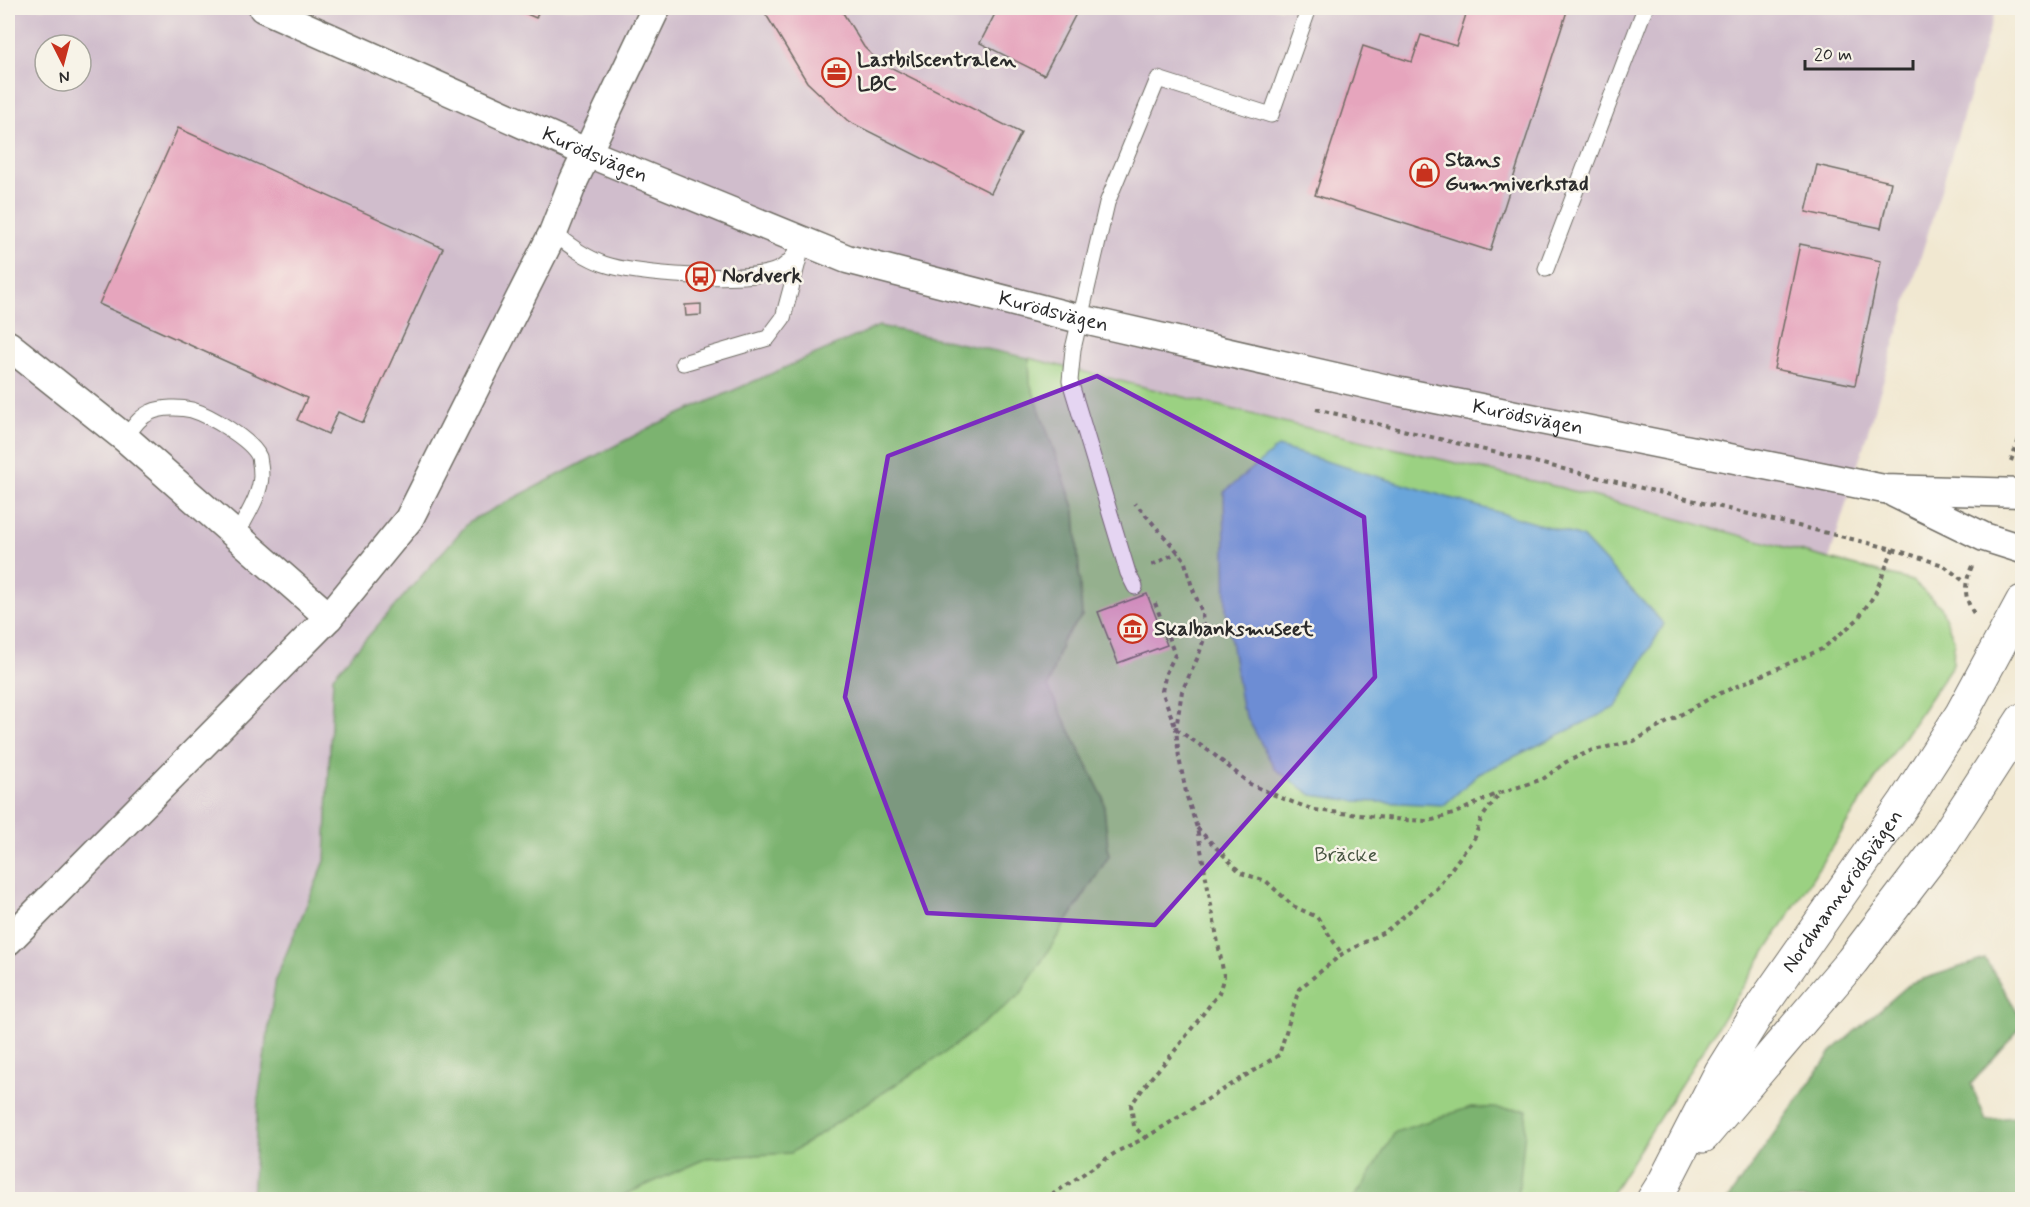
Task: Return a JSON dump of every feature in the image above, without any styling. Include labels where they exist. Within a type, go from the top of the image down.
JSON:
[{"type":"main road","name":"Nordmannerödsvägen","points":[[1659,1190],[1721,1072],[1764,1003],[1899,812],[1962,716],[2022,602]]},
{"type":"main road","name":"Nordmannerödsvägen","points":[[1659,1190],[1859,952],[1943,842],[2022,720]]},
{"type":"street","name":"Kurödsvägen","points":[[263,8],[588,153],[847,259],[1080,319],[1401,392],[1884,489],[2022,493]]},
{"type":"street","points":[[8,941],[329,617],[409,519],[553,233],[574,180],[656,8]]},
{"type":"street","points":[[8,345],[125,438],[329,617]]},
{"type":"street","name":"Kurödsvägen","points":[[1884,489],[1984,537],[2022,549]]},
{"type":"lane","points":[[1135,587],[1128,573],[1070,381],[1073,349],[1107,202],[1158,79],[1271,115],[1309,8]]},
{"type":"lane","points":[[1546,269],[1645,8]]},
{"type":"lane","points":[[553,233],[578,252],[605,265],[652,272],[708,276],[746,276],[775,271],[791,260],[803,242]]},
{"type":"lane","points":[[683,363],[768,338],[783,318],[803,242]]},
{"type":"lane","points":[[125,438],[141,418],[151,412],[177,408],[192,410],[228,428],[246,442],[259,457],[261,474],[258,493],[237,535]]},
{"type":"path","points":[[1311,408],[1893,549],[1943,565],[1965,582]]},
{"type":"path","points":[[1101,484],[1124,489],[1184,559],[1202,612],[1204,639],[1182,691],[1176,729]]},
{"type":"path","points":[[1176,729],[1212,753],[1250,784],[1314,810],[1429,821],[1543,779],[1566,762],[1590,751],[1634,741],[1714,696],[1822,649],[1857,620],[1875,594],[1893,549]]},
{"type":"path","points":[[1145,1138],[1134,1126],[1131,1105],[1219,993],[1224,976],[1197,828],[1187,798],[1179,759],[1176,729],[1162,691],[1166,673],[1176,655],[1170,637]]},
{"type":"path","points":[[1044,1200],[1118,1151],[1145,1138],[1279,1055],[1299,989],[1342,954],[1386,931],[1437,888],[1475,837],[1481,819],[1500,793]]},
{"type":"path","points":[[1197,828],[1241,873],[1266,881],[1293,906],[1317,917],[1342,954]]},
{"type":"highlighted area","points":[[1097,376],[1364,517],[1375,677],[1155,925],[927,913],[845,697],[888,456]]},
{"type":"shaded area","points":[[8,8],[1996,8],[1829,560],[1562,488],[1287,423],[1029,358],[879,326],[333,676],[325,862],[276,978],[258,1100],[252,1200],[8,1199]]},
{"type":"green space","points":[[879,326],[1029,358],[1030,383],[1075,510],[1082,616],[1062,641],[1048,687],[1103,797],[1109,856],[1020,995],[950,1049],[791,1153],[707,1158],[615,1199],[252,1199],[258,1100],[276,978],[325,861],[333,676],[470,521],[655,425]]},
{"type":"green space","name":"Bräcke","points":[[1029,358],[1287,423],[1562,488],[1912,581],[1941,607],[1954,640],[1953,664],[1867,792],[1608,1199],[477,1200],[1030,383]]},
{"type":"green space","points":[[1985,959],[2022,1019],[2022,1026],[1971,1084],[1986,1120],[2022,1116],[2022,1199],[1728,1199],[1832,1051],[1911,983]]},
{"type":"green space","points":[[1471,1107],[1527,1110],[1518,1199],[1353,1199],[1395,1132]]},
{"type":"water","points":[[1278,447],[1582,537],[1664,624],[1616,707],[1479,774],[1444,805],[1355,801],[1312,795],[1275,769],[1242,708],[1226,610],[1224,492]]},
{"type":"building","points":[[513,8],[540,8],[536,18]]},
{"type":"building","points":[[762,8],[840,8],[864,47],[878,61],[1021,133],[991,193],[848,121],[807,82]]},
{"type":"building","points":[[998,8],[1079,8],[1044,75],[980,43]]},
{"type":"building","points":[[1468,8],[1568,8],[1490,251],[1315,195],[1363,46],[1412,62],[1421,35],[1456,46]]},
{"type":"building","points":[[178,128],[443,248],[363,423],[338,412],[328,434],[297,420],[307,398],[99,304]]},
{"type":"building","points":[[1817,165],[1891,182],[1881,228],[1806,212]]},
{"type":"building","points":[[1800,244],[1881,261],[1855,385],[1774,369]]},
{"type":"building","points":[[701,304],[701,315],[686,316],[685,305]]},
{"type":"building","name":"Skalbanksmuseet","points":[[1147,594],[1167,645],[1118,663],[1098,612]]},
{"type":"place","name":"Lastbilscentralen LBC","points":[[836,72]]},
{"type":"place","name":"Stans Gummiverkstad","points":[[1424,172]]},
{"type":"place","name":"Nordverk","points":[[701,276]]},
{"type":"place","name":"Skalbanksmuseet","points":[[1133,629]]}]
